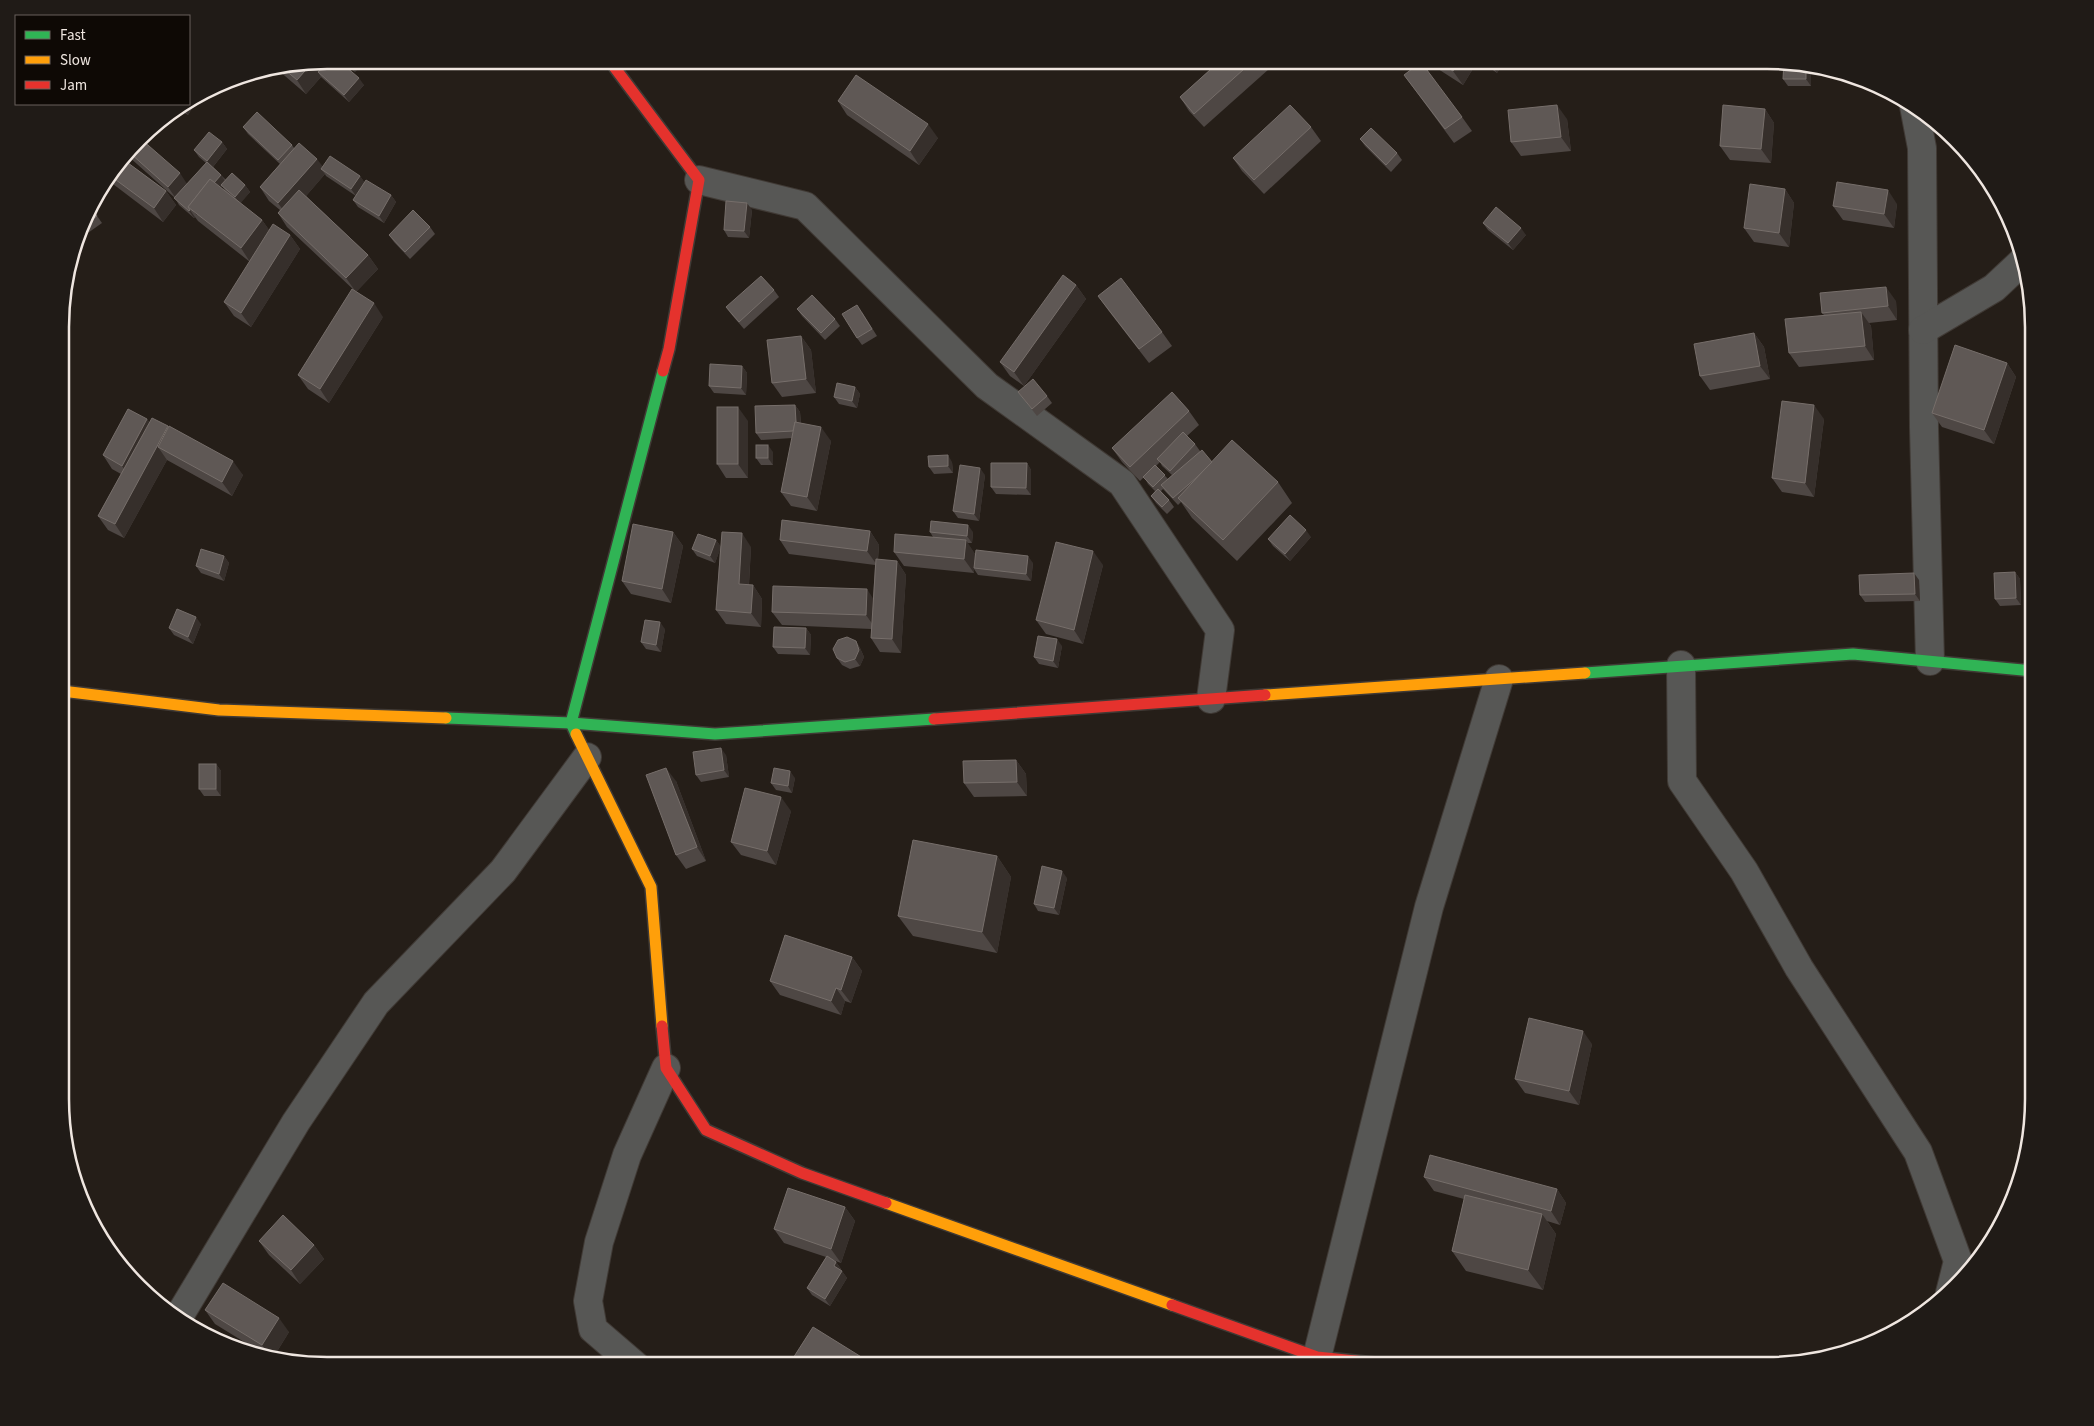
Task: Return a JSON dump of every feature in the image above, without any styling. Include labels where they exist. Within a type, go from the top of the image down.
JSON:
[{"type":"main road","points":[[616,69],[699,180],[669,349],[571,723],[651,887],[666,1068],[706,1130],[802,1172],[1317,1356],[1326,1357]]},
{"type":"main road","points":[[69,693],[219,710],[571,723],[715,734],[1853,654],[2025,670]]},
{"type":"street","points":[[1916,116],[1922,148],[1924,428],[1930,661]]},
{"type":"street","points":[[699,180],[805,206],[987,386],[1122,483],[1220,630],[1211,699]]},
{"type":"street","points":[[1923,330],[1994,288],[2018,266]]},
{"type":"street","points":[[1681,666],[1682,782],[1744,871],[1799,968],[1918,1152],[1958,1261],[1954,1277]]},
{"type":"street","points":[[1317,1356],[1429,906],[1499,679]]},
{"type":"street","points":[[181,1313],[296,1122],[376,1003],[503,871],[587,757]]},
{"type":"street","points":[[626,1357],[593,1329],[588,1301],[599,1242],[627,1154],[666,1068]]},
{"type":"building","points":[[306,69],[297,80],[288,72]]},
{"type":"building","points":[[321,69],[348,69],[359,78],[344,95],[318,72]]},
{"type":"building","points":[[1211,69],[1244,69],[1194,114],[1180,97]]},
{"type":"building","points":[[1412,69],[1426,69],[1462,117],[1445,129],[1404,75]]},
{"type":"building","points":[[1784,69],[1806,72],[1806,79],[1783,79]]},
{"type":"building","points":[[856,75],[928,124],[910,151],[838,101]]},
{"type":"building","points":[[1290,105],[1311,127],[1254,180],[1233,158]]},
{"type":"building","points":[[1557,105],[1561,137],[1511,142],[1508,110]]},
{"type":"building","points":[[1723,105],[1765,109],[1761,149],[1720,146]]},
{"type":"building","points":[[257,112],[292,145],[278,160],[243,127]]},
{"type":"building","points":[[1371,128],[1397,153],[1386,165],[1360,139]]},
{"type":"building","points":[[209,132],[222,142],[207,161],[194,150]]},
{"type":"building","points":[[145,143],[180,173],[168,187],[134,156]]},
{"type":"building","points":[[299,143],[317,159],[278,203],[260,187]]},
{"type":"building","points":[[330,156],[360,176],[351,189],[321,169]]},
{"type":"building","points":[[207,162],[221,175],[214,183],[210,179],[188,207],[189,211],[174,198]]},
{"type":"building","points":[[128,163],[166,191],[154,208],[115,179]]},
{"type":"building","points":[[232,173],[245,185],[235,197],[221,185]]},
{"type":"building","points":[[210,179],[262,220],[241,248],[188,207]]},
{"type":"building","points":[[366,180],[391,195],[379,216],[353,200]]},
{"type":"building","points":[[1837,182],[1888,190],[1884,214],[1833,206]]},
{"type":"building","points":[[1750,184],[1785,189],[1779,233],[1744,228]]},
{"type":"building","points":[[299,190],[368,255],[346,278],[278,213]]},
{"type":"building","points":[[726,201],[747,203],[744,231],[724,230]]},
{"type":"building","points":[[1496,207],[1521,228],[1508,243],[1483,223]]},
{"type":"building","points":[[413,210],[430,227],[405,252],[389,235]]},
{"type":"building","points":[[273,224],[290,235],[241,313],[224,302]]},
{"type":"building","points":[[1063,275],[1076,285],[1014,372],[1000,362]]},
{"type":"building","points":[[761,276],[774,290],[739,322],[726,307]]},
{"type":"building","points":[[1121,278],[1162,332],[1139,349],[1098,296]]},
{"type":"building","points":[[1886,287],[1888,306],[1822,313],[1820,293]]},
{"type":"building","points":[[352,289],[374,303],[320,389],[298,375]]},
{"type":"building","points":[[812,295],[835,319],[821,333],[797,309]]},
{"type":"building","points":[[857,305],[872,329],[857,338],[842,314]]},
{"type":"building","points":[[1861,312],[1865,346],[1789,353],[1785,319]]},
{"type":"building","points":[[1754,333],[1760,366],[1700,376],[1694,344]]},
{"type":"building","points":[[801,336],[806,379],[772,383],[767,340]]},
{"type":"building","points":[[1955,345],[2007,363],[1984,430],[1932,413]]},
{"type":"building","points":[[710,364],[742,366],[741,388],[709,386]]},
{"type":"building","points":[[1033,379],[1047,396],[1032,409],[1018,392]]},
{"type":"building","points":[[837,383],[855,387],[852,401],[834,397]]},
{"type":"building","points":[[1172,392],[1189,411],[1130,467],[1112,448]]},
{"type":"building","points":[[1782,401],[1814,405],[1805,483],[1772,478]]},
{"type":"building","points":[[795,405],[796,422],[793,431],[756,433],[755,406]]},
{"type":"building","points":[[717,407],[738,407],[738,464],[717,464]]},
{"type":"building","points":[[128,409],[147,419],[122,466],[103,455]]},
{"type":"building","points":[[152,418],[168,426],[115,524],[98,516]]},
{"type":"building","points":[[795,422],[821,427],[807,497],[781,492]]},
{"type":"building","points":[[169,426],[233,461],[222,482],[158,447]]},
{"type":"building","points":[[1183,432],[1195,444],[1170,471],[1157,459]]},
{"type":"building","points":[[1232,440],[1278,482],[1223,540],[1178,498]]},
{"type":"building","points":[[756,445],[768,445],[768,458],[756,458]]},
{"type":"building","points":[[1202,450],[1212,462],[1173,498],[1161,485]]},
{"type":"building","points":[[948,455],[948,466],[929,467],[928,456]]},
{"type":"building","points":[[991,463],[1027,463],[1026,488],[991,487]]},
{"type":"building","points":[[960,465],[980,468],[974,514],[953,511]]},
{"type":"building","points":[[1155,465],[1165,475],[1153,487],[1143,477]]},
{"type":"building","points":[[1158,489],[1169,500],[1162,507],[1151,496]]},
{"type":"building","points":[[1290,515],[1306,530],[1285,554],[1268,539]]},
{"type":"building","points":[[782,520],[870,531],[867,551],[780,540]]},
{"type":"building","points":[[931,521],[968,525],[967,536],[930,532]]},
{"type":"building","points":[[633,524],[673,532],[662,589],[622,581]]},
{"type":"building","points":[[722,532],[742,533],[739,584],[753,585],[751,613],[716,610]]},
{"type":"building","points":[[698,534],[716,540],[710,556],[692,549]]},
{"type":"building","points":[[895,534],[966,540],[964,559],[894,552]]},
{"type":"building","points":[[1056,542],[1093,551],[1074,630],[1036,620]]},
{"type":"building","points":[[201,549],[224,556],[219,574],[196,566]]},
{"type":"building","points":[[976,550],[1028,556],[1026,574],[974,568]]},
{"type":"building","points":[[876,559],[897,561],[892,639],[871,638]]},
{"type":"building","points":[[2015,572],[2016,598],[1995,599],[1994,573]]},
{"type":"building","points":[[1914,573],[1915,594],[1860,595],[1859,575]]},
{"type":"building","points":[[773,586],[867,589],[866,615],[772,612]]},
{"type":"building","points":[[177,609],[196,617],[188,637],[169,628]]},
{"type":"building","points":[[645,620],[660,622],[656,645],[641,642]]},
{"type":"building","points":[[774,627],[806,628],[805,648],[773,647]]},
{"type":"building","points":[[1038,636],[1057,639],[1053,661],[1034,657]]},
{"type":"building","points":[[847,637],[856,641],[859,650],[855,659],[845,662],[837,658],[833,649],[838,640]]},
{"type":"building","points":[[721,748],[724,770],[696,775],[693,752]]},
{"type":"building","points":[[1016,760],[1017,782],[964,783],[963,761]]},
{"type":"building","points":[[199,764],[216,764],[216,789],[199,789]]},
{"type":"building","points":[[666,768],[697,847],[676,855],[646,775]]},
{"type":"building","points":[[774,768],[790,771],[788,786],[771,783]]},
{"type":"building","points":[[745,788],[781,797],[767,851],[731,842]]},
{"type":"building","points":[[913,840],[997,856],[982,932],[898,916]]},
{"type":"building","points":[[1042,866],[1062,871],[1054,908],[1034,904]]},
{"type":"building","points":[[785,935],[852,957],[841,990],[836,988],[831,1001],[770,981]]},
{"type":"building","points":[[1529,1018],[1583,1031],[1569,1091],[1515,1079]]},
{"type":"building","points":[[1430,1155],[1557,1189],[1551,1211],[1424,1177]]},
{"type":"building","points":[[788,1188],[845,1207],[831,1249],[774,1229]]},
{"type":"building","points":[[1465,1195],[1542,1214],[1528,1270],[1452,1251]]},
{"type":"building","points":[[283,1215],[314,1245],[291,1270],[259,1241]]},
{"type":"building","points":[[827,1256],[836,1262],[834,1266],[842,1271],[825,1299],[807,1288]]},
{"type":"building","points":[[223,1283],[279,1318],[262,1345],[205,1310]]},
{"type":"building","points":[[813,1327],[861,1357],[794,1357]]},
{"type":"traffic: fast","points":[[576,734],[571,723],[663,371]]},
{"type":"traffic: fast","points":[[1585,673],[1853,654],[2025,670]]},
{"type":"traffic: fast","points":[[446,718],[571,723],[715,734],[934,719]]},
{"type":"traffic: slow","points":[[1265,695],[1585,673]]},
{"type":"traffic: slow","points":[[69,692],[219,710],[446,718]]},
{"type":"traffic: slow","points":[[576,734],[651,887],[662,1026]]},
{"type":"traffic: slow","points":[[886,1203],[1172,1305]]},
{"type":"traffic: jam","points":[[616,69],[699,180],[669,349],[663,371]]},
{"type":"traffic: jam","points":[[934,719],[1265,695]]},
{"type":"traffic: jam","points":[[662,1026],[666,1068],[706,1130],[802,1173],[886,1203]]},
{"type":"traffic: jam","points":[[1172,1305],[1317,1357]]}]
